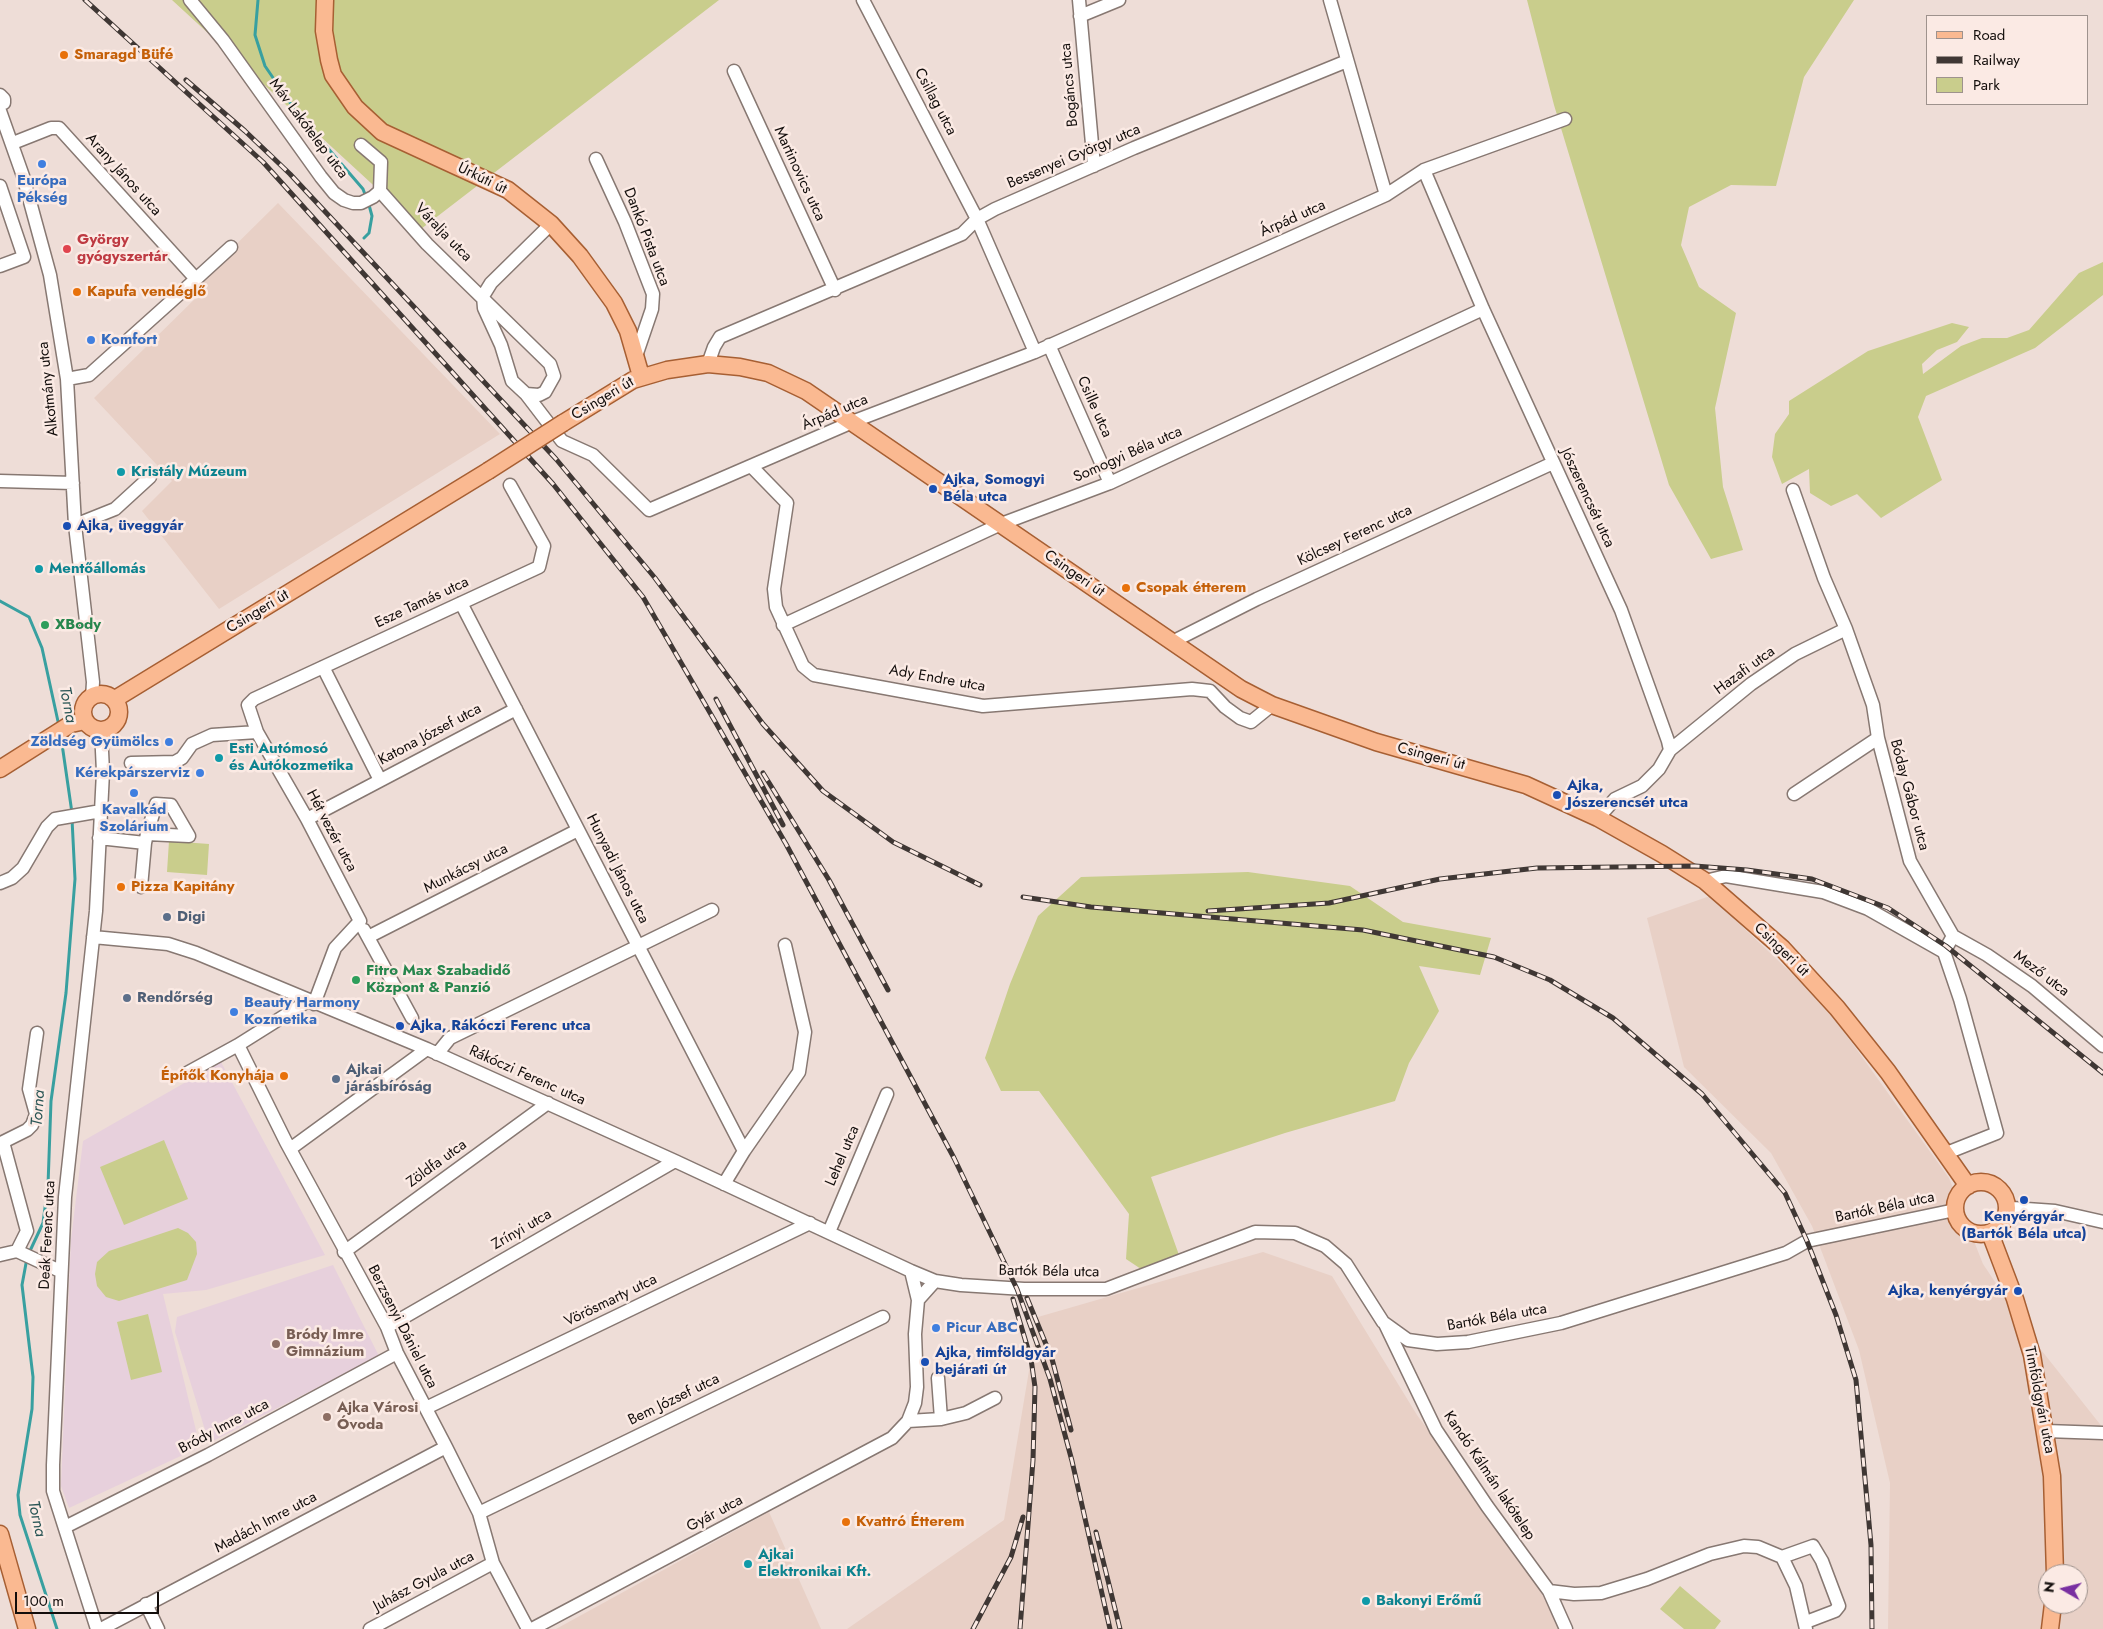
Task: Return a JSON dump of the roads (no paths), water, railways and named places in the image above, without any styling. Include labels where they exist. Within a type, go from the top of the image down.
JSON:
[{"type":"main road","name":"Úrkúti út","points":[[325,0],[325,44],[333,75],[362,114],[382,132],[400,142],[508,190],[551,224],[580,256],[614,303],[628,331],[641,376]]},
{"type":"main road","name":"Csingeri út","points":[[115,699],[641,376],[708,364],[740,367],[768,373],[806,391],[1241,689],[1272,705],[1376,742],[1526,784],[1598,818],[1705,881],[1782,948],[1837,1008],[1888,1072],[1968,1186]]},
{"type":"main road","points":[[0,769],[78,723],[84,709],[92,698],[106,693],[115,699],[119,707],[117,718],[111,726],[101,730],[78,723]]},
{"type":"main road","points":[[1980,1182],[1993,1185],[2003,1193],[2007,1206],[2007,1212],[2001,1225],[1990,1233],[1982,1234],[1967,1230],[1961,1225],[1955,1210],[1958,1196],[1968,1186],[1980,1182]]},
{"type":"main road","name":"Timföldgyári utca","points":[[1990,1233],[2015,1299],[2032,1355],[2052,1476],[2055,1564]]},
{"type":"main road","points":[[0,1534],[27,1629]]},
{"type":"main road","points":[[2050,1629],[2052,1614]]},
{"type":"street","name":"Máv Lakótelep utca","points":[[190,0],[223,40],[321,178],[334,193],[344,200],[361,203],[373,198],[380,191]]},
{"type":"street","name":"Csillag utca","points":[[863,0],[978,219]]},
{"type":"street","name":"Bogáncs utca","points":[[1079,0],[1094,166]]},
{"type":"street","points":[[1080,16],[1119,0]]},
{"type":"street","points":[[1330,0],[1386,196]]},
{"type":"street","name":"Bessenyei György utca","points":[[708,364],[720,337],[835,290],[962,234],[978,219],[995,209],[1348,61]]},
{"type":"street","name":"Martinovics utca","points":[[734,71],[835,290]]},
{"type":"street","name":"Alkotmány utca","points":[[1,103],[50,275],[67,379],[75,525],[93,682],[92,698]]},
{"type":"street","name":"Árpád utca","points":[[526,394],[562,441],[593,456],[649,510],[852,423],[1035,352],[1386,196],[1424,170],[1565,119]]},
{"type":"street","name":"Arany János utca","points":[[13,143],[51,128],[59,128],[196,279]]},
{"type":"street","points":[[361,145],[380,162],[380,191]]},
{"type":"street","name":"Dankó Pista utca","points":[[596,159],[629,231],[652,294],[652,309],[636,356]]},
{"type":"street","name":"Jószerencsét utca","points":[[1424,170],[1483,309],[1621,610],[1649,684],[1670,750]]},
{"type":"street","points":[[0,186],[24,257]]},
{"type":"street","name":"Váralja utca","points":[[380,191],[428,244],[550,364],[554,376],[545,392],[539,395],[526,394]]},
{"type":"street","points":[[978,219],[1035,352]]},
{"type":"street","points":[[526,394],[512,382],[501,345],[484,308],[483,296],[491,283],[551,224]]},
{"type":"street","points":[[67,379],[89,375],[230,247]]},
{"type":"street","points":[[0,266],[43,251]]},
{"type":"street","name":"Somogyi Béla utca","points":[[783,625],[1001,524],[1110,483],[1483,309]]},
{"type":"street","name":"Csille utca","points":[[1049,345],[1110,483]]},
{"type":"street","name":"Kölcsey Ferenc utca","points":[[1172,642],[1257,599],[1554,463]]},
{"type":"street","name":"Ady Endre utca","points":[[752,467],[787,503],[774,589],[776,607],[803,666],[814,675],[884,686],[949,701],[983,706],[1192,689],[1210,691],[1225,707],[1240,718],[1251,722],[1272,705]]},
{"type":"street","points":[[75,525],[115,509],[150,477]]},
{"type":"street","points":[[0,481],[73,483]]},
{"type":"street","name":"Esze Tamás utca","points":[[250,716],[248,705],[254,699],[539,567],[544,546],[510,485]]},
{"type":"street","name":"Bóday Gábor utca","points":[[1793,490],[1824,578],[1846,629],[1872,705],[1878,738],[1910,861],[1953,936]]},
{"type":"street","name":"Hunyadi János utca","points":[[461,603],[744,1151]]},
{"type":"street","name":"Hazafi utca","points":[[1670,750],[1751,684],[1795,654],[1846,629]]},
{"type":"street","points":[[323,667],[380,780]]},
{"type":"street","name":"Katona József utca","points":[[306,819],[516,709]]},
{"type":"street","name":"Hét vezér utca","points":[[250,716],[412,1018]]},
{"type":"street","name":"Deák Ferenc utca","points":[[99,1629],[53,1491],[60,1271],[65,1197],[93,938],[103,772],[101,730]]},
{"type":"street","points":[[132,763],[175,762],[182,758],[192,744],[212,735],[257,732]]},
{"type":"street","points":[[1794,794],[1878,738]]},
{"type":"street","points":[[1598,818],[1615,799],[1642,786],[1659,769],[1670,750]]},
{"type":"street","points":[[0,883],[12,878],[23,868],[47,826],[55,819],[101,812]]},
{"type":"street","name":"Munkácsy utca","points":[[368,937],[578,830]]},
{"type":"street","points":[[100,838],[146,838],[141,887]]},
{"type":"street","points":[[1705,881],[1726,876],[1823,892],[1868,910],[1944,952],[1960,999],[1997,1133],[1944,1154]]},
{"type":"street","points":[[290,1149],[450,1038],[712,910]]},
{"type":"street","points":[[187,1073],[311,1002],[335,948],[360,921]]},
{"type":"street","points":[[1944,952],[1953,936]]},
{"type":"street","name":"Mező utca","points":[[1953,936],[1988,956],[2032,986],[2103,1046]]},
{"type":"street","name":"Rákóczi Ferenc utca","points":[[93,938],[168,944],[196,953],[548,1103],[935,1281]]},
{"type":"street","points":[[724,1184],[744,1151],[799,1072],[805,1032],[785,945]]},
{"type":"street","points":[[19,1253],[27,1231],[1,1143],[27,1130],[32,1125],[36,1114],[29,1089],[37,1033]]},
{"type":"street","name":"Berzsenyi Dániel utca","points":[[238,1044],[290,1149],[386,1327],[397,1353],[479,1513],[493,1563],[530,1629]]},
{"type":"street","name":"Lehel utca","points":[[829,1232],[887,1094]]},
{"type":"street","name":"Zöldfa utca","points":[[344,1252],[548,1103]]},
{"type":"street","name":"Zrínyi utca","points":[[386,1327],[675,1161]]},
{"type":"street","points":[[2007,1206],[2055,1212],[2103,1222]]},
{"type":"street","name":"Bartók Béla utca","points":[[935,1281],[1010,1289],[1106,1289],[1255,1232],[1295,1233],[1325,1246],[1346,1264],[1384,1322],[1408,1340],[1437,1344],[1468,1342],[1580,1318],[1786,1253],[1807,1241],[1955,1210]]},
{"type":"street","name":"Vörösmarty utca","points":[[426,1408],[810,1223]]},
{"type":"street","points":[[0,1255],[19,1253],[60,1271]]},
{"type":"street","name":"Gyár utca","points":[[530,1629],[892,1438],[908,1421],[917,1387],[915,1334],[918,1300],[911,1271]]},
{"type":"street","points":[[918,1300],[935,1281]]},
{"type":"street","name":"Bem József utca","points":[[479,1513],[883,1317]]},
{"type":"street","name":"Kandó Kálmán lakótelep","points":[[1384,1322],[1436,1430],[1487,1506],[1549,1590],[1566,1629]]},
{"type":"street","name":"Bródy Imre utca","points":[[65,1527],[208,1455],[397,1353]]},
{"type":"street","points":[[938,1378],[941,1419]]},
{"type":"street","points":[[908,1421],[941,1419],[966,1412],[995,1398]]},
{"type":"street","points":[[2046,1431],[2103,1433]]},
{"type":"street","name":"Madách Imre utca","points":[[99,1629],[446,1447]]},
{"type":"street","points":[[1549,1590],[1574,1594],[1601,1592],[1647,1579],[1710,1554],[1744,1546],[1758,1547],[1782,1557],[1796,1586],[1806,1626],[1835,1611],[1839,1606],[1822,1561],[1813,1546],[1782,1557]]},
{"type":"street","name":"Juhász Gyula utca","points":[[370,1629],[493,1563]]},
{"type":"street","points":[[146,1604],[158,1629]]},
{"type":"waterway","points":[[258,0],[255,35],[265,66],[295,110],[363,189],[366,197]]},
{"type":"waterway","points":[[364,238],[369,233],[372,216],[369,205]]},
{"type":"waterway","name":"Torna","points":[[0,601],[29,617],[42,648],[59,726]]},
{"type":"waterway","name":"Torna","points":[[61,737],[72,813]]},
{"type":"waterway","name":"Torna","points":[[29,1253],[43,1223],[48,1185],[51,1101],[66,993],[75,879],[72,819]]},
{"type":"waterway","name":"Torna","points":[[27,1258],[22,1285],[33,1377],[32,1409],[18,1495],[20,1515],[57,1629]]},
{"type":"railway","points":[[85,0],[263,162],[553,484],[643,597],[786,844],[954,1158],[1017,1289],[1050,1379],[1072,1461],[1110,1629]]},
{"type":"railway","points":[[186,80],[245,131],[290,174],[556,459],[655,578],[763,724],[823,791],[893,842],[980,885]]},
{"type":"railway","points":[[716,699],[783,825]]},
{"type":"railway","points":[[763,773],[829,880],[888,990]]},
{"type":"railway","points":[[1208,911],[1329,903],[1440,879],[1537,868],[1695,866],[1747,870],[1812,879],[1888,908],[1946,946],[2103,1073]]},
{"type":"railway","points":[[1023,897],[1091,907],[1363,930],[1494,957],[1550,980],[1613,1018],[1702,1094],[1785,1193],[1807,1241],[1836,1315],[1856,1380],[1871,1545],[1872,1629]]},
{"type":"railway","points":[[1027,1298],[1052,1359],[1071,1430]]},
{"type":"railway","points":[[1013,1299],[1031,1359],[1035,1387],[1033,1460],[1020,1629]]},
{"type":"railway","points":[[973,1629],[1011,1557],[1023,1517]]},
{"type":"railway","points":[[1096,1532],[1120,1629]]},
{"type":"place","name":"Smaragd Büfé","points":[[64,55]]},
{"type":"place","name":"Európa Pékség","points":[[42,164]]},
{"type":"place","name":"György gyógyszertár","points":[[67,249]]},
{"type":"place","name":"Kapufa vendéglő","points":[[77,292]]},
{"type":"place","name":"Komfort","points":[[91,340]]},
{"type":"place","name":"Kristály Múzeum","points":[[121,472]]},
{"type":"place","name":"Ajka, Somogyi Béla utca","points":[[933,489]]},
{"type":"place","name":"Ajka, üveggyár","points":[[67,526]]},
{"type":"place","name":"Mentőállomás","points":[[39,569]]},
{"type":"place","name":"Csopak étterem","points":[[1126,588]]},
{"type":"place","name":"XBody","points":[[45,625]]},
{"type":"place","name":"Zöldség Gyümölcs","points":[[169,742]]},
{"type":"place","name":"Esti Autómosó és Autókozmetika","points":[[219,758]]},
{"type":"place","name":"Kérekpárszerviz","points":[[200,773]]},
{"type":"place","name":"Kavalkád Szolárium","points":[[134,793]]},
{"type":"place","name":"Ajka, Jószerencsét utca","points":[[1557,795]]},
{"type":"place","name":"Pizza Kapitány","points":[[121,887]]},
{"type":"place","name":"Digi","points":[[167,917]]},
{"type":"place","name":"Fitro Max Szabadidő Központ & Panzió","points":[[356,980]]},
{"type":"place","name":"Rendőrség","points":[[127,998]]},
{"type":"place","name":"Beauty Harmony Kozmetika","points":[[234,1012]]},
{"type":"place","name":"Ajka, Rákóczi Ferenc utca","points":[[400,1026]]},
{"type":"place","name":"Építők Konyhája","points":[[284,1076]]},
{"type":"place","name":"Ajkai járásbíróság","points":[[336,1079]]},
{"type":"place","name":"Kenyérgyár (Bartók Béla utca)","points":[[2024,1200]]},
{"type":"place","name":"Ajka, kenyérgyár","points":[[2018,1291]]},
{"type":"place","name":"Picur ABC","points":[[936,1328]]},
{"type":"place","name":"Bródy Imre Gimnázium","points":[[276,1344]]},
{"type":"place","name":"Ajka, timföldgyár bejárati út","points":[[925,1362]]},
{"type":"place","name":"Ajka Városi Óvoda","points":[[327,1417]]},
{"type":"place","name":"Kvattró Étterem","points":[[846,1522]]},
{"type":"place","name":"Ajkai Elektronikai Kft.","points":[[748,1564]]},
{"type":"place","name":"Bakonyi Erőmű","points":[[1366,1601]]}]
